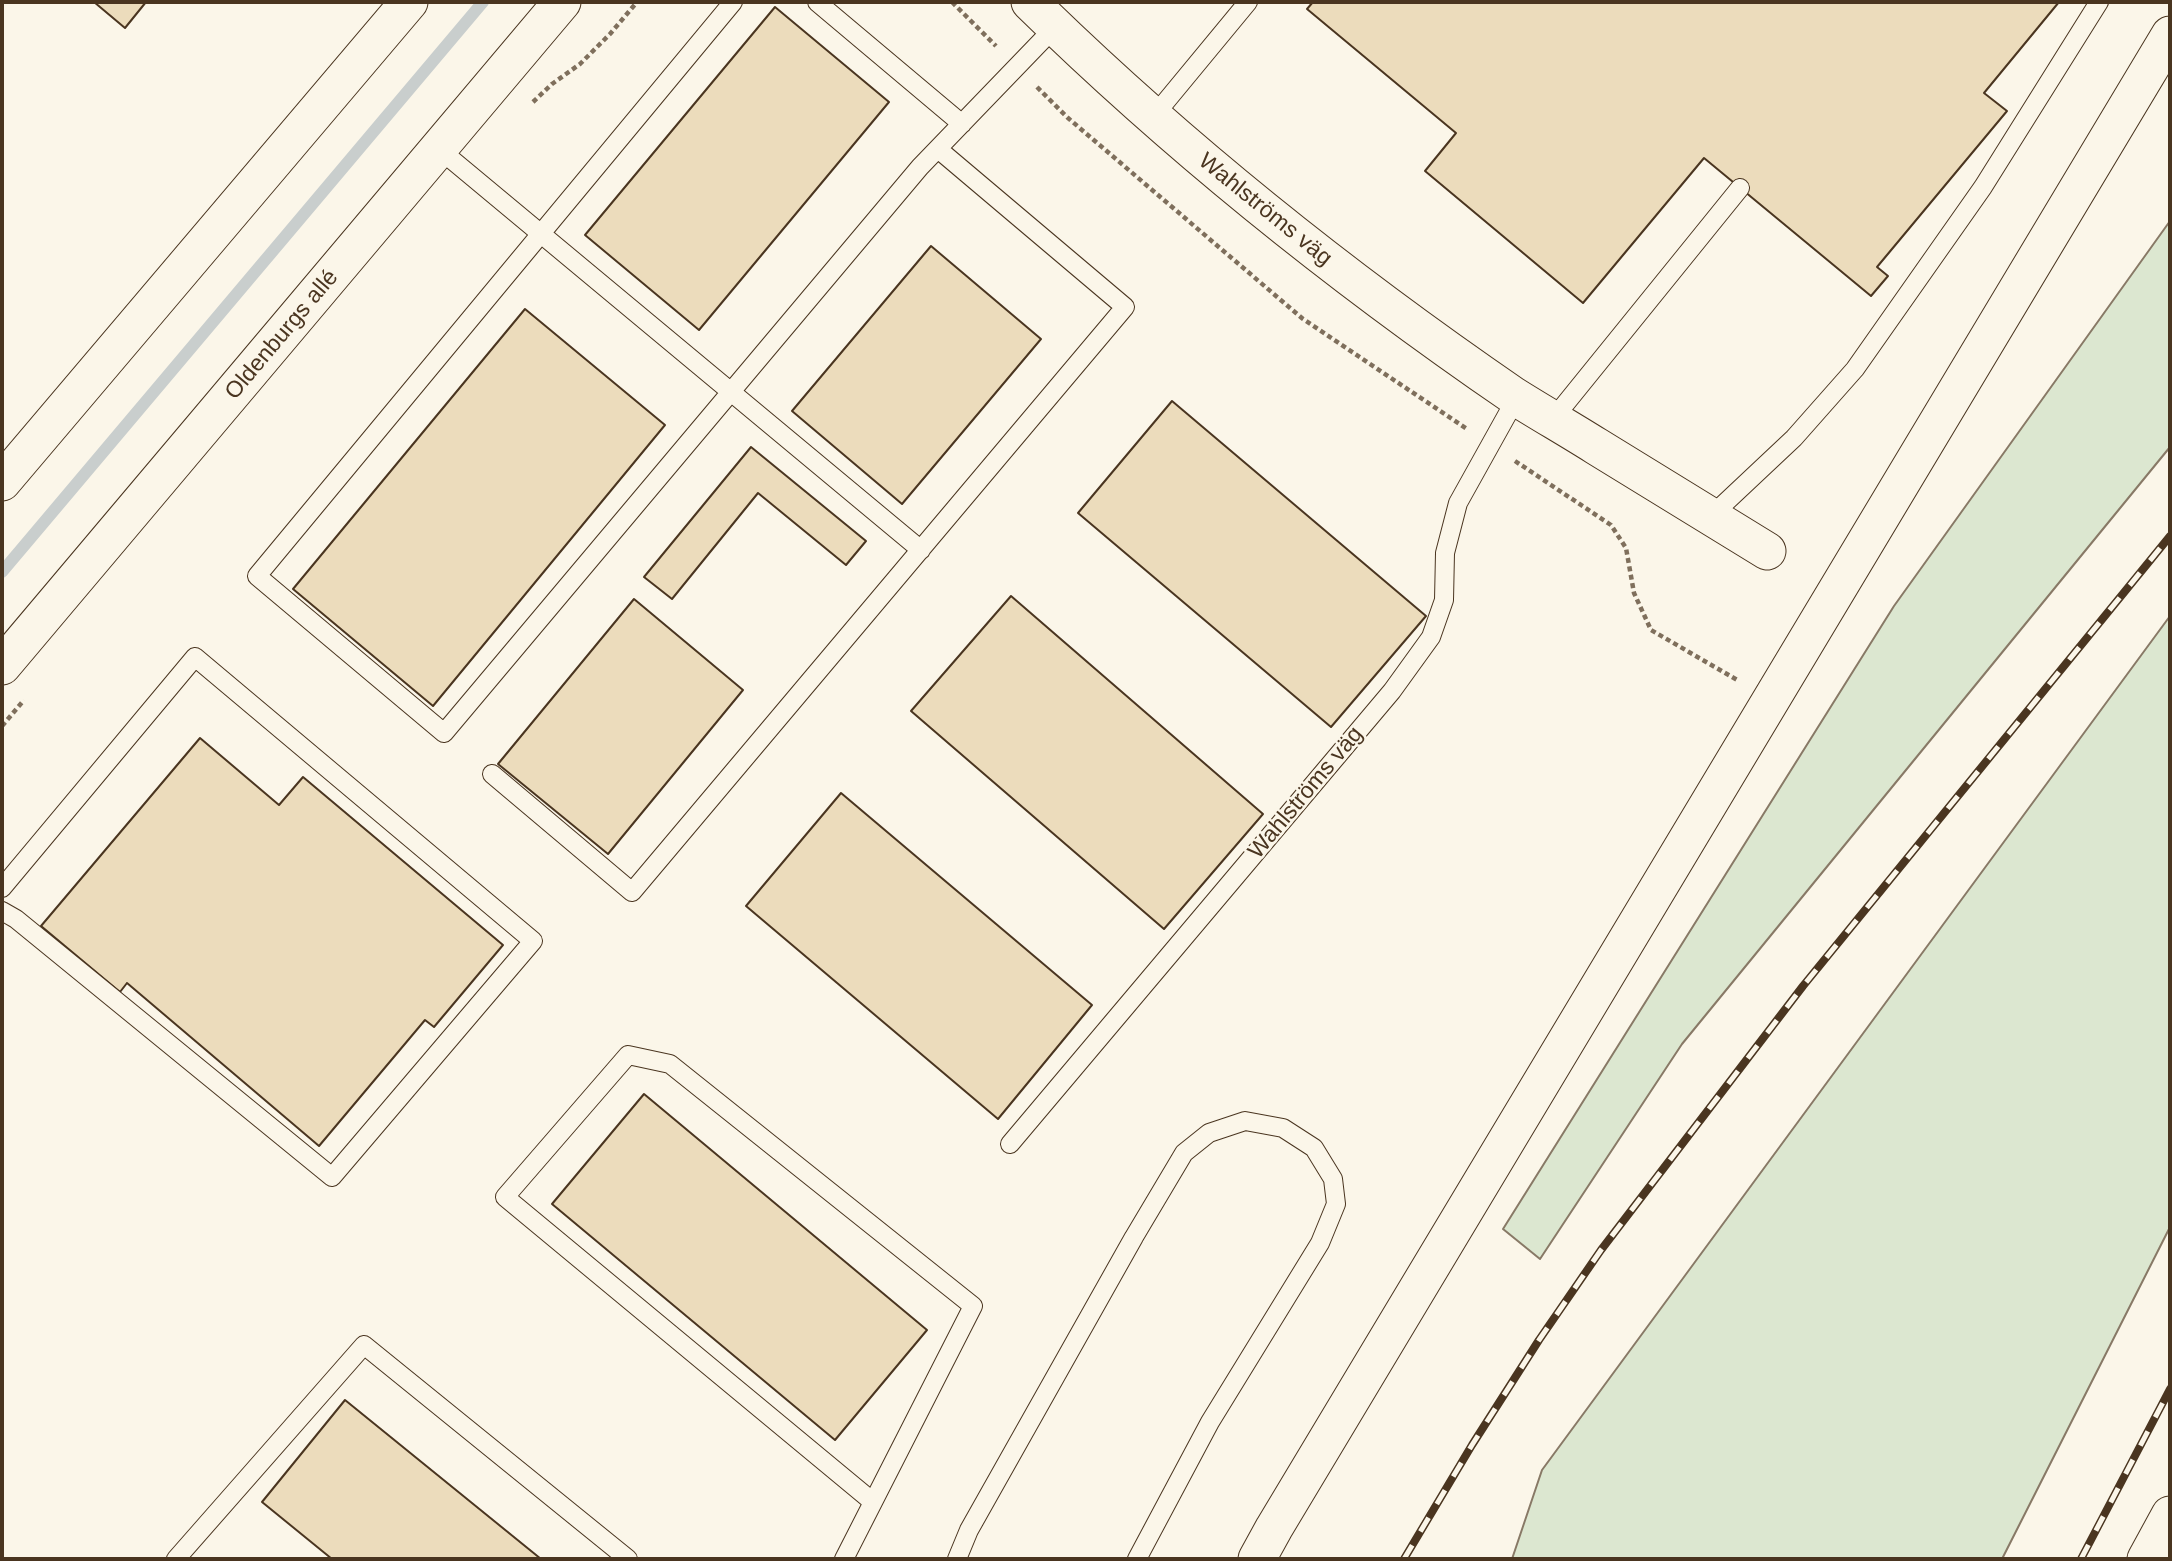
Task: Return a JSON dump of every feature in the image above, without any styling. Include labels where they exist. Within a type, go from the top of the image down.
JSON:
[{"type":"street","points":[[2,482],[409,2]]},
{"type":"street","name":"Oldenburgs allé","points":[[2,666],[562,2]]},
{"type":"street","name":"Wahlströms väg","points":[[1030,2],[1153,117],[1324,259],[1517,397],[1767,551]]},
{"type":"street","points":[[1257,1559],[2170,35]]},
{"type":"street","points":[[2146,1559],[2170,1515]]},
{"type":"lane","points":[[733,2],[257,576],[444,733],[920,167],[1055,27]]},
{"type":"lane","points":[[817,2],[962,124]]},
{"type":"lane","points":[[1153,117],[1248,2]]},
{"type":"lane","points":[[1710,517],[1794,438],[1855,369],[1983,187],[2099,2]]},
{"type":"lane","points":[[439,149],[920,550]]},
{"type":"lane","points":[[492,774],[632,892],[1125,307],[938,149]]},
{"type":"lane","points":[[1553,419],[1740,187]]},
{"type":"lane","name":"Wahlströms väg","points":[[1010,1144],[1392,691],[1431,636],[1444,600],[1445,553],[1458,503],[1517,397]]},
{"type":"lane","points":[[2,888],[195,657],[533,942],[332,1177],[16,919],[2,911]]},
{"type":"lane","points":[[845,1559],[973,1306],[670,1065],[628,1055],[505,1197],[873,1502]]},
{"type":"lane","points":[[957,1559],[969,1530],[1128,1248],[1185,1153],[1209,1133],[1245,1121],[1283,1128],[1314,1148],[1333,1179],[1336,1204],[1320,1243],[1210,1422],[1137,1559]]},
{"type":"lane","points":[[176,1559],[364,1345],[628,1559]]},
{"type":"path","points":[[952,2],[1068,118],[1303,319],[1611,525],[1626,548],[1634,593],[1651,630],[1771,700]]},
{"type":"green space","points":[[2170,221],[2170,447],[1682,1044],[1540,1259],[1503,1229],[1894,606]]},
{"type":"green space","points":[[2170,616],[2170,1227],[2002,1559],[1512,1559],[1542,1470]]},
{"type":"building","points":[[94,2],[146,2],[125,28]]},
{"type":"building","points":[[1313,2],[2059,2],[1984,93],[2007,111],[1877,267],[1888,276],[1871,296],[1704,158],[1583,303],[1425,171],[1456,133],[1307,9]]},
{"type":"building","points":[[775,7],[889,102],[699,330],[585,235]]},
{"type":"building","points":[[931,246],[1041,339],[902,504],[792,411]]},
{"type":"building","points":[[525,309],[665,425],[433,706],[293,589]]},
{"type":"building","points":[[1172,401],[1426,616],[1331,727],[1078,513]]},
{"type":"building","points":[[751,447],[866,541],[846,565],[758,493],[672,599],[644,577]]},
{"type":"building","points":[[1011,596],[1263,814],[1164,929],[911,711]]},
{"type":"building","points":[[634,599],[743,690],[608,854],[498,764]]},
{"type":"building","points":[[200,738],[279,805],[303,777],[503,945],[434,1027],[425,1020],[319,1146],[127,983],[120,992],[41,926]]},
{"type":"building","points":[[841,793],[1092,1005],[998,1119],[746,906]]},
{"type":"building","points":[[644,1094],[927,1330],[835,1440],[552,1204]]},
{"type":"building","points":[[345,1400],[541,1559],[332,1559],[262,1502]]},
{"type":"waterway","points":[[2,572],[483,2]]},
{"type":"railway","points":[[1404,1559],[1472,1445],[1601,1250],[1803,986],[2170,536]]},
{"type":"railway","points":[[2081,1559],[2170,1389]]}]
